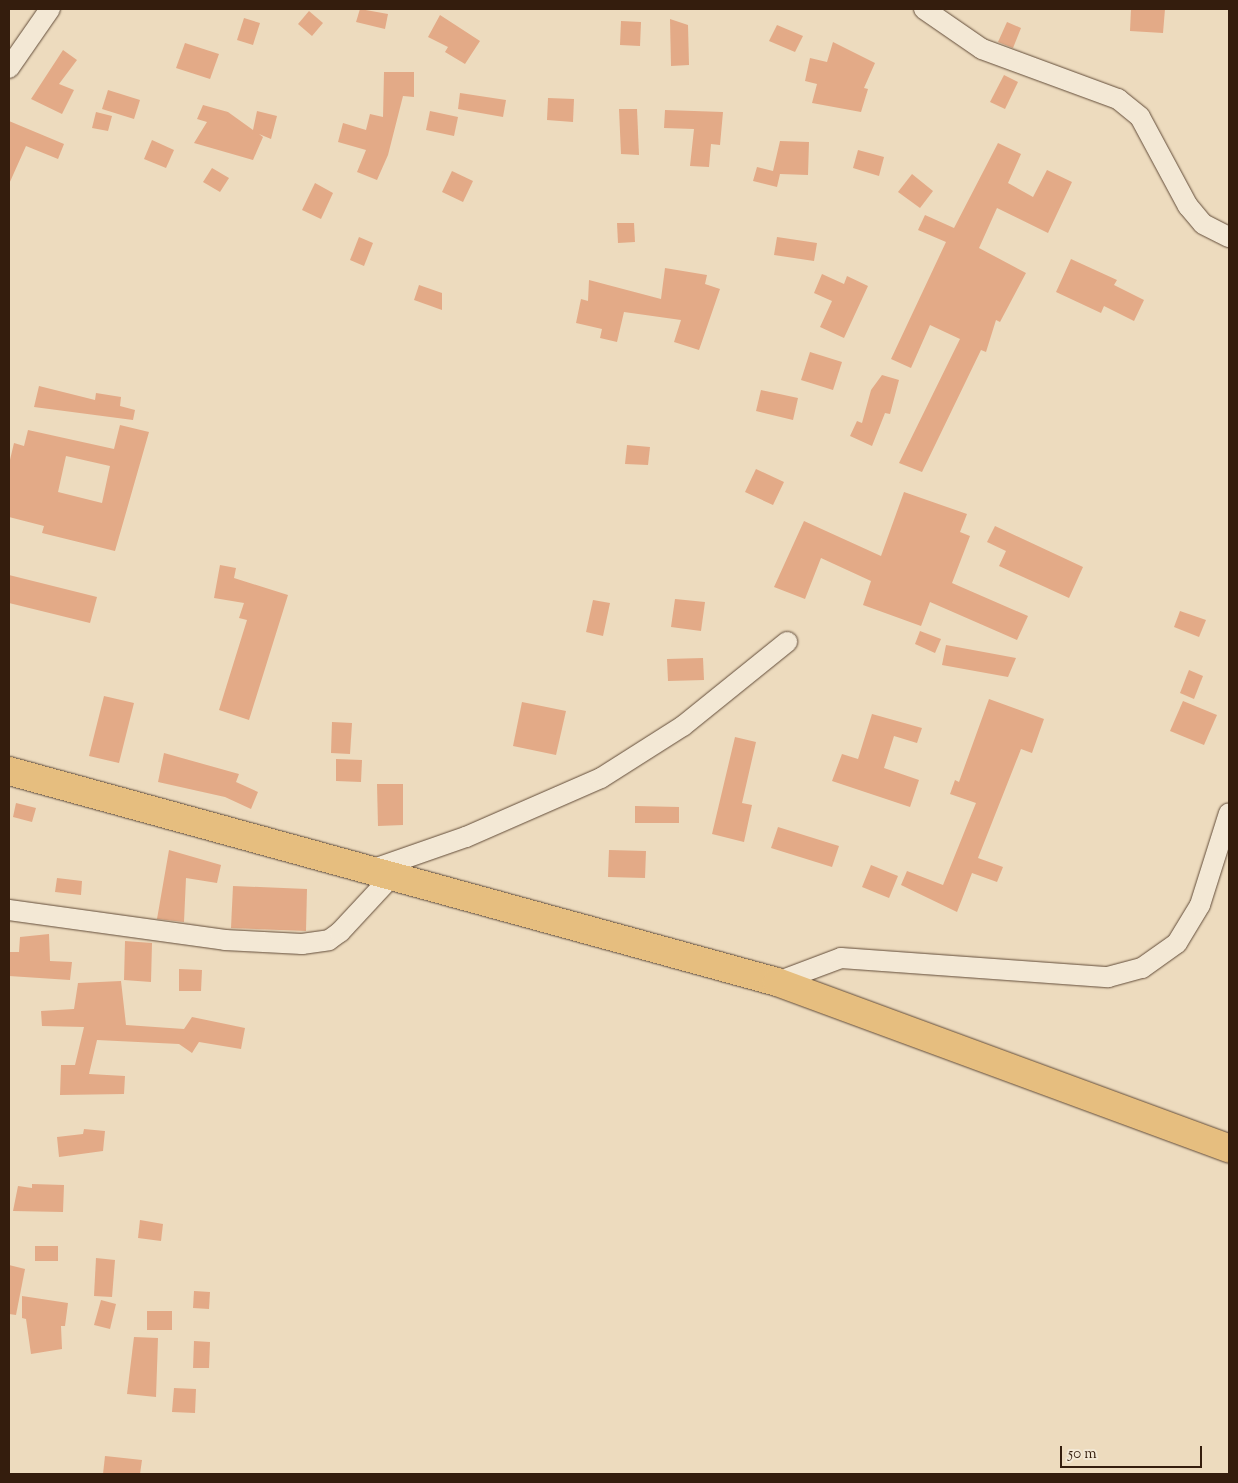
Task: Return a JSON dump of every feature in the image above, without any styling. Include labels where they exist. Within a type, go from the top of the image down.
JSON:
[{"type":"main road","points":[[9,772],[777,982],[1229,1148]]},
{"type":"street","points":[[9,68],[50,9]]},
{"type":"street","points":[[924,9],[982,49],[1118,99],[1140,117],[1188,206],[1203,224],[1229,238]]},
{"type":"street","points":[[9,910],[225,940],[302,944],[334,936],[381,873],[601,778],[683,726],[787,642]]},
{"type":"street","points":[[777,982],[841,958],[1108,977],[1142,968],[1177,943],[1200,905],[1229,814]]},
{"type":"building","points":[[360,9],[388,14],[385,29],[356,22]]},
{"type":"building","points":[[1131,9],[1165,9],[1163,33],[1130,31]]},
{"type":"building","points":[[309,11],[323,23],[312,36],[298,24]]},
{"type":"building","points":[[440,15],[480,41],[465,64],[445,52],[448,47],[428,37]]},
{"type":"building","points":[[244,18],[260,23],[253,45],[237,40]]},
{"type":"building","points":[[670,19],[688,25],[689,65],[671,66]]},
{"type":"building","points":[[621,21],[641,22],[640,46],[620,45]]},
{"type":"building","points":[[1007,22],[1021,28],[1013,48],[998,42]]},
{"type":"building","points":[[777,25],[803,36],[795,52],[769,41]]},
{"type":"building","points":[[833,42],[875,63],[864,88],[868,89],[861,112],[812,103],[817,84],[805,81],[810,58],[827,62]]},
{"type":"building","points":[[185,43],[219,54],[210,79],[176,68]]},
{"type":"building","points":[[63,50],[77,60],[59,84],[74,90],[62,114],[31,99]]},
{"type":"building","points":[[384,72],[414,72],[414,97],[403,96],[388,155],[377,180],[357,172],[366,150],[338,142],[343,123],[366,130],[370,114],[383,117]]},
{"type":"building","points":[[1004,75],[1018,82],[1005,109],[990,102]]},
{"type":"building","points":[[108,90],[140,100],[134,119],[102,109]]},
{"type":"building","points":[[460,93],[506,100],[503,117],[458,109]]},
{"type":"building","points":[[548,98],[574,99],[573,122],[547,120]]},
{"type":"building","points":[[203,105],[228,112],[253,130],[257,111],[277,116],[271,139],[259,134],[263,137],[253,160],[194,143],[207,122],[197,119]]},
{"type":"building","points":[[619,109],[637,109],[639,155],[621,154]]},
{"type":"building","points":[[665,110],[723,112],[720,145],[711,144],[709,167],[690,166],[694,129],[664,128]]},
{"type":"building","points":[[430,111],[458,117],[454,136],[426,130]]},
{"type":"building","points":[[96,112],[112,116],[108,131],[92,128]]},
{"type":"building","points":[[9,121],[64,144],[58,159],[26,146],[9,184]]},
{"type":"building","points":[[152,140],[174,150],[166,168],[144,159]]},
{"type":"building","points":[[780,141],[809,142],[808,175],[780,174],[777,187],[753,181],[757,167],[773,171]]},
{"type":"building","points":[[998,143],[1021,154],[1008,183],[1033,197],[1047,170],[1072,182],[1048,233],[997,208],[979,248],[1026,273],[1000,322],[996,320],[986,352],[981,350],[922,472],[899,463],[960,339],[930,325],[911,368],[891,359],[946,242],[918,230],[925,215],[954,228]]},
{"type":"building","points":[[858,150],[884,157],[879,176],[853,168]]},
{"type":"building","points":[[212,168],[229,178],[220,192],[203,182]]},
{"type":"building","points":[[452,171],[473,181],[463,202],[442,192]]},
{"type":"building","points":[[912,174],[933,191],[920,208],[898,192]]},
{"type":"building","points":[[315,183],[333,193],[321,219],[302,210]]},
{"type":"building","points":[[617,223],[634,223],[635,242],[618,243]]},
{"type":"building","points":[[359,237],[373,243],[364,266],[350,260]]},
{"type":"building","points":[[777,237],[817,243],[814,261],[774,255]]},
{"type":"building","points":[[1071,259],[1117,280],[1114,285],[1144,300],[1134,321],[1104,306],[1101,313],[1056,292]]},
{"type":"building","points":[[665,268],[707,275],[705,284],[720,289],[699,350],[674,342],[681,320],[624,312],[617,342],[600,338],[602,329],[576,323],[581,299],[588,301],[589,280],[661,299]]},
{"type":"building","points":[[822,274],[844,284],[847,276],[868,286],[844,338],[820,327],[832,301],[814,293]]},
{"type":"building","points":[[419,285],[442,293],[442,310],[414,300]]},
{"type":"building","points":[[810,352],[842,362],[833,390],[801,380]]},
{"type":"building","points":[[882,375],[899,380],[890,414],[885,413],[872,446],[850,436],[857,421],[862,423],[871,390]]},
{"type":"building","points":[[39,386],[95,400],[96,393],[121,397],[120,406],[135,410],[133,420],[34,407]]},
{"type":"building","points":[[761,390],[798,398],[793,420],[756,411]]},
{"type":"building","points":[[120,425],[149,432],[115,551],[42,533],[44,526],[9,517],[9,464],[14,443],[24,446],[28,430],[114,449]],"holes":[[[66,456],[110,466],[102,503],[58,492]]]},
{"type":"building","points":[[627,445],[650,447],[648,465],[625,464]]},
{"type":"building","points":[[756,469],[784,482],[773,505],[745,492]]},
{"type":"building","points":[[904,492],[967,514],[960,532],[970,536],[952,583],[1028,616],[1017,640],[930,602],[921,626],[863,605],[871,581],[821,558],[805,599],[774,587],[804,521],[881,556]]},
{"type":"building","points":[[995,526],[1083,567],[1069,598],[999,566],[1006,551],[987,542]]},
{"type":"building","points":[[220,565],[236,568],[234,578],[288,595],[249,720],[219,710],[247,620],[239,618],[244,603],[214,598]]},
{"type":"building","points":[[9,575],[97,597],[90,623],[9,603]]},
{"type":"building","points":[[675,599],[705,602],[701,631],[671,627]]},
{"type":"building","points":[[593,600],[610,603],[603,636],[586,632]]},
{"type":"building","points":[[1180,611],[1206,620],[1199,637],[1174,627]]},
{"type":"building","points":[[920,631],[941,639],[935,653],[915,644]]},
{"type":"building","points":[[946,645],[1016,658],[1008,677],[942,665]]},
{"type":"building","points":[[703,658],[704,680],[668,681],[667,659]]},
{"type":"building","points":[[1189,670],[1203,676],[1194,699],[1180,693]]},
{"type":"building","points":[[104,696],[134,703],[119,763],[89,756]]},
{"type":"building","points":[[989,699],[1044,719],[1032,753],[1021,749],[978,858],[1003,867],[997,882],[972,873],[957,912],[901,885],[907,871],[943,885],[976,803],[950,794],[955,780],[959,782]]},
{"type":"building","points":[[1183,701],[1217,715],[1204,745],[1170,731]]},
{"type":"building","points":[[522,702],[566,711],[556,755],[513,746]]},
{"type":"building","points":[[872,714],[922,728],[917,743],[894,736],[884,768],[919,780],[910,807],[832,781],[842,754],[858,759]]},
{"type":"building","points":[[332,722],[352,723],[350,754],[331,753]]},
{"type":"building","points":[[735,737],[756,742],[742,803],[752,805],[744,842],[712,834]]},
{"type":"building","points":[[164,753],[239,774],[236,782],[258,792],[251,809],[225,797],[158,782]]},
{"type":"building","points":[[336,759],[362,760],[361,782],[336,781]]},
{"type":"building","points":[[377,784],[403,784],[403,825],[378,826]]},
{"type":"building","points":[[16,803],[36,808],[32,822],[13,817]]},
{"type":"building","points":[[635,806],[679,807],[679,823],[635,823]]},
{"type":"building","points":[[778,827],[839,846],[832,867],[771,848]]},
{"type":"building","points":[[169,850],[221,865],[217,883],[186,878],[184,922],[157,919]]},
{"type":"building","points":[[609,850],[646,851],[645,878],[608,877]]},
{"type":"building","points":[[871,865],[898,876],[889,898],[862,887]]},
{"type":"building","points":[[57,878],[82,881],[81,895],[55,892]]},
{"type":"building","points":[[233,886],[307,889],[306,931],[231,928]]},
{"type":"building","points":[[49,934],[50,961],[72,962],[70,980],[9,976],[9,952],[19,952],[20,937]]},
{"type":"building","points":[[125,941],[152,943],[151,982],[124,980]]},
{"type":"building","points":[[179,969],[202,970],[201,991],[179,991]]},
{"type":"building","points":[[121,981],[126,1025],[184,1029],[192,1017],[245,1028],[241,1049],[199,1042],[192,1053],[179,1044],[97,1040],[89,1074],[125,1076],[124,1094],[60,1095],[61,1065],[75,1065],[84,1027],[42,1026],[41,1011],[74,1009],[78,983]]},
{"type":"building","points":[[84,1129],[105,1131],[103,1151],[59,1157],[57,1137],[83,1134]]},
{"type":"building","points":[[32,1184],[64,1185],[63,1212],[13,1211],[18,1186],[32,1188]]},
{"type":"building","points":[[140,1220],[163,1224],[161,1241],[138,1238]]},
{"type":"building","points":[[35,1246],[58,1246],[58,1261],[35,1261]]},
{"type":"building","points":[[96,1258],[115,1260],[112,1297],[94,1296]]},
{"type":"building","points":[[9,1265],[25,1269],[16,1315],[9,1314]]},
{"type":"building","points":[[194,1291],[210,1292],[209,1309],[193,1308]]},
{"type":"building","points":[[22,1296],[68,1303],[65,1326],[61,1326],[62,1349],[31,1354],[26,1319],[22,1318]]},
{"type":"building","points":[[101,1300],[116,1304],[110,1329],[94,1325]]},
{"type":"building","points":[[147,1311],[172,1311],[172,1330],[147,1330]]},
{"type":"building","points":[[134,1337],[158,1338],[156,1397],[127,1394]]},
{"type":"building","points":[[194,1341],[210,1342],[209,1368],[193,1368]]},
{"type":"building","points":[[174,1388],[196,1389],[195,1413],[172,1412]]},
{"type":"building","points":[[105,1456],[142,1460],[140,1474],[103,1474]]}]
